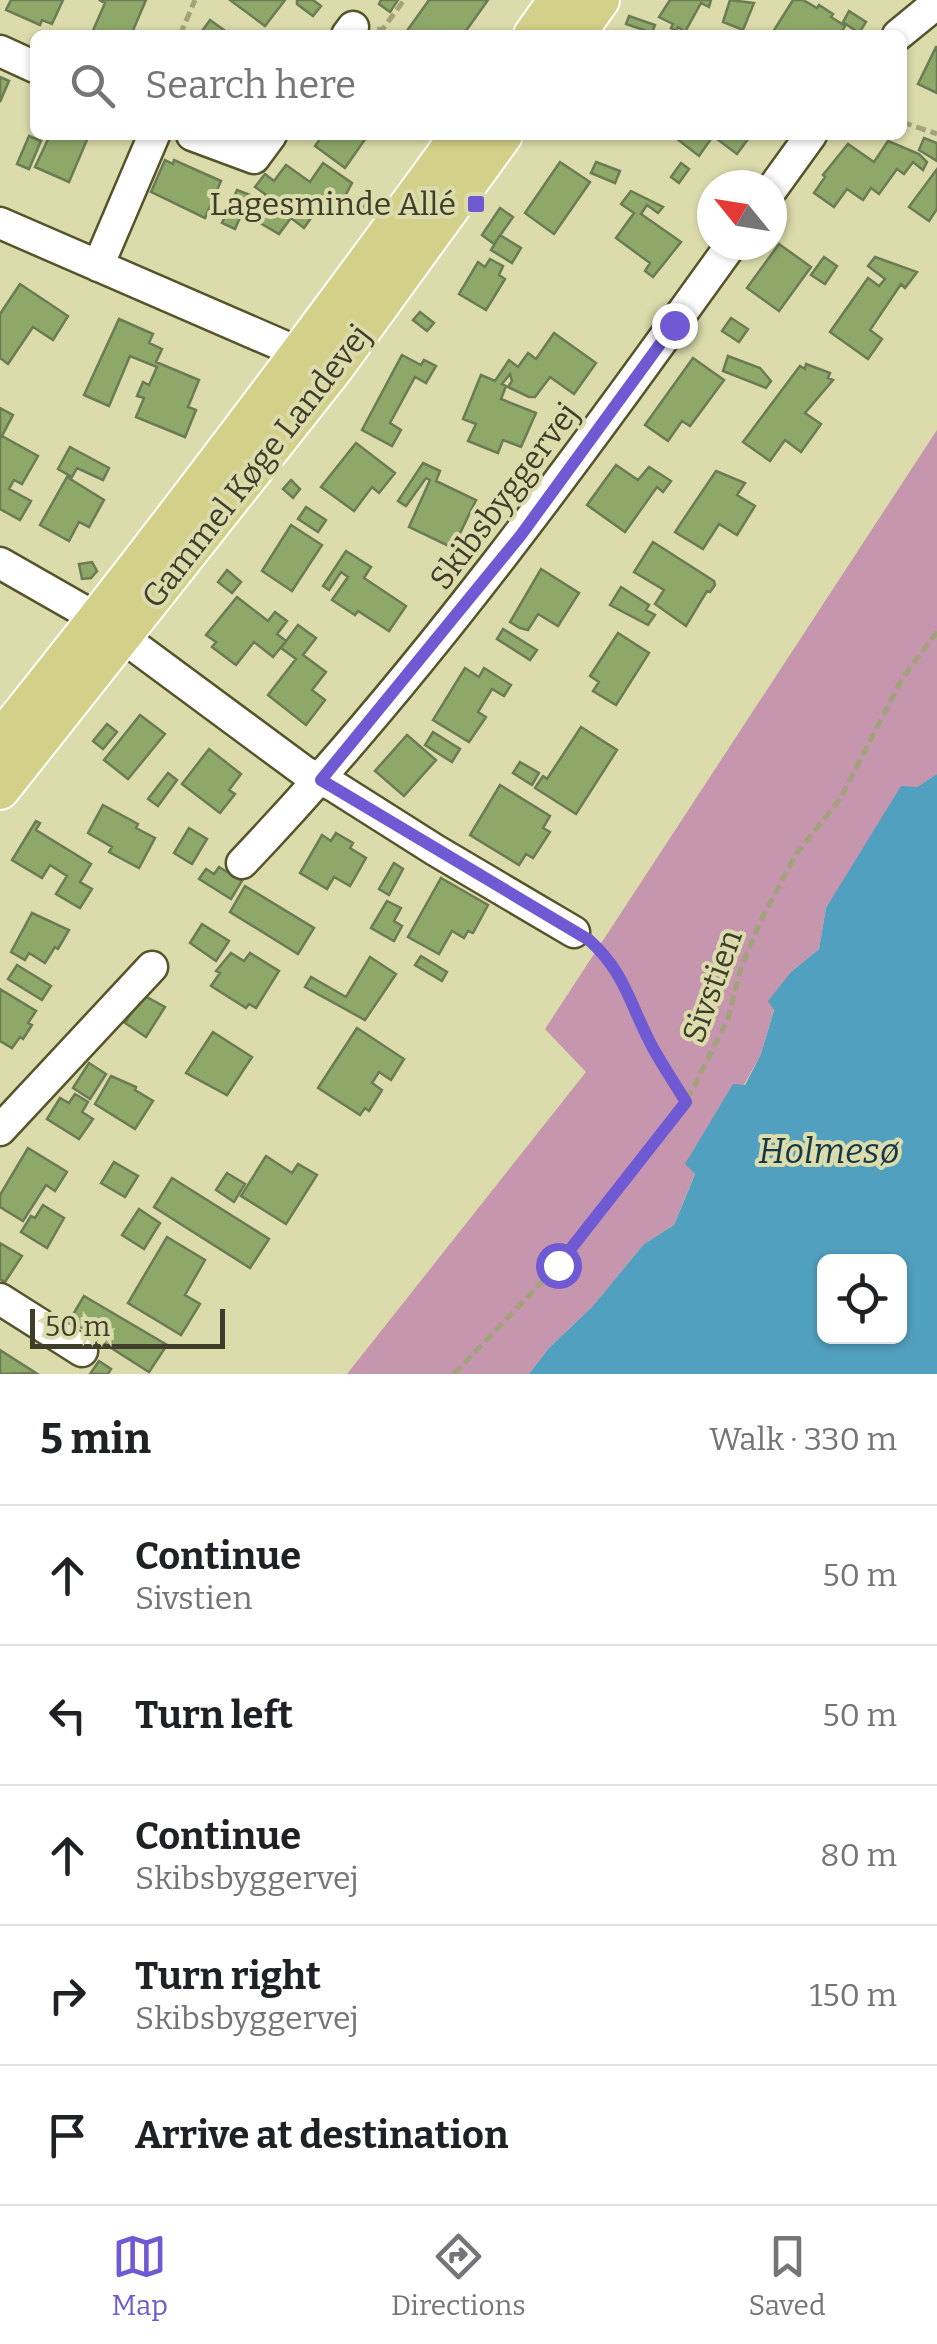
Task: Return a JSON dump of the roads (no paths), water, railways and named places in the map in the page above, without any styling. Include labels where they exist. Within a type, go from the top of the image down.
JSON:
[{"type":"main road","points":[[537,30],[558,0]]},
{"type":"main road","points":[[579,30],[600,0]]},
{"type":"main road","name":"Gammel Køge Landevej","points":[[318,361],[457,140]]},
{"type":"main road","name":"Gammel Køge Landevej","points":[[0,790],[111,628],[318,361],[499,140]]},
{"type":"main road","name":"Gammel Køge Landevej","points":[[0,740],[111,628]]},
{"type":"street","points":[[904,30],[937,3]]},
{"type":"street","points":[[0,51],[30,65]]},
{"type":"street","points":[[98,266],[152,140]]},
{"type":"street","points":[[205,140],[254,158],[267,140]]},
{"type":"street","points":[[786,170],[807,140]]},
{"type":"street","points":[[3,229],[318,361]]},
{"type":"street","name":"Skibsbyggervej","points":[[242,863],[321,780],[521,535],[720,260]]},
{"type":"street","points":[[0,563],[111,628],[304,772],[574,932]]},
{"type":"street","points":[[0,1130],[152,966]]},
{"type":"street","points":[[0,1300],[82,1351]]},
{"type":"water","name":"Holmesø","points":[[937,774],[937,1374],[529,1374],[644,1244],[674,1225],[695,1174],[685,1164],[733,1084],[745,1085],[761,1054],[774,1010],[768,1001],[791,972],[819,949],[826,908],[901,786],[917,787]]},
{"type":"place","name":"Lagesminde Allé","points":[[476,204]]}]
